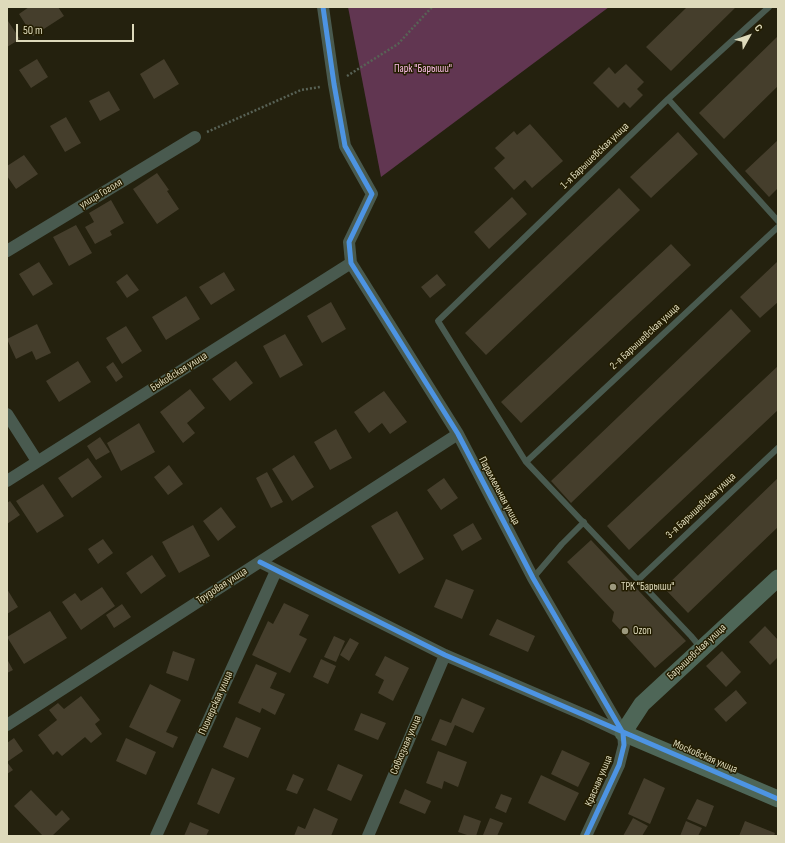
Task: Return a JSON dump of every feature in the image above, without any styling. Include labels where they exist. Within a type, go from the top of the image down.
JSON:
[{"type":"street","points":[[323,7],[345,146],[372,194],[349,242],[350,263]]},
{"type":"street","name":"улица Гоголя","points":[[7,251],[196,137]]},
{"type":"street","name":"Параллельная улица","points":[[350,263],[458,434],[534,578],[624,733]]},
{"type":"street","name":"Быковская улица","points":[[7,481],[350,263]]},
{"type":"street","points":[[7,414],[37,461]]},
{"type":"street","name":"Трудовая улица","points":[[7,725],[458,434]]},
{"type":"street","points":[[260,562],[445,655],[624,733]]},
{"type":"street","name":"Пионерская улица","points":[[156,836],[276,571]]},
{"type":"street","name":"Барышевская улица","points":[[624,733],[642,704],[778,578]]},
{"type":"street","name":"Совхозная улица","points":[[368,836],[445,655]]},
{"type":"street","name":"Московская улица","points":[[624,733],[778,799]]},
{"type":"street","name":"Красная улица","points":[[586,836],[619,765],[624,745],[624,733]]},
{"type":"lane","name":"1-я Барышевская улица","points":[[526,462],[438,321],[668,99],[769,7]]},
{"type":"lane","points":[[668,99],[778,221]]},
{"type":"lane","name":"2-я Барышевская улица","points":[[526,462],[778,227]]},
{"type":"lane","name":"3-я Барышевская улица","points":[[638,580],[778,448]]},
{"type":"lane","points":[[526,462],[701,648]]},
{"type":"lane","points":[[534,578],[562,544],[584,522]]},
{"type":"path","points":[[196,137],[301,90],[334,84],[398,44],[432,7]]},
{"type":"green space","name":"Парк \"Барыши\"","points":[[348,7],[609,7],[381,177]]},
{"type":"building","points":[[29,7],[58,7],[64,16],[33,36],[19,14]]},
{"type":"building","points":[[687,7],[736,7],[671,71],[646,47]]},
{"type":"building","points":[[8,21],[20,39],[7,47],[7,22]]},
{"type":"building","points":[[778,36],[778,86],[724,139],[699,113]]},
{"type":"building","points":[[37,59],[48,77],[31,88],[19,70]]},
{"type":"building","points":[[164,59],[179,84],[154,99],[140,74]]},
{"type":"building","points":[[626,64],[644,82],[637,89],[643,95],[630,108],[624,102],[618,108],[593,83],[609,67],[615,74]]},
{"type":"building","points":[[109,91],[120,110],[100,121],[89,101]]},
{"type":"building","points":[[66,117],[81,143],[65,152],[50,126]]},
{"type":"building","points":[[530,124],[563,161],[532,188],[525,180],[514,190],[494,168],[505,158],[495,148],[514,131],[517,135]]},
{"type":"building","points":[[678,132],[698,154],[651,198],[630,177]]},
{"type":"building","points":[[778,140],[778,188],[769,197],[745,171]]},
{"type":"building","points":[[24,155],[38,174],[16,189],[7,176],[7,166]]},
{"type":"building","points":[[157,173],[169,190],[167,191],[179,209],[157,224],[133,189]]},
{"type":"building","points":[[619,188],[640,210],[486,355],[465,333]]},
{"type":"building","points":[[512,197],[527,214],[489,249],[474,232]]},
{"type":"building","points":[[111,200],[124,223],[110,231],[112,235],[95,244],[85,227],[94,222],[89,213]]},
{"type":"building","points":[[76,225],[92,253],[69,266],[53,237]]},
{"type":"building","points":[[671,244],[691,265],[521,423],[501,402]]},
{"type":"building","points":[[778,261],[778,302],[760,318],[740,297]]},
{"type":"building","points":[[39,262],[53,284],[33,296],[19,274]]},
{"type":"building","points":[[224,272],[235,290],[211,305],[199,287]]},
{"type":"building","points":[[127,274],[139,290],[127,298],[116,282]]},
{"type":"building","points":[[437,274],[446,285],[430,298],[421,287]]},
{"type":"building","points":[[186,296],[200,319],[166,340],[152,317]]},
{"type":"building","points":[[331,302],[346,329],[322,343],[307,316]]},
{"type":"building","points":[[731,309],[751,331],[571,503],[551,481]]},
{"type":"building","points":[[37,324],[51,353],[36,360],[32,351],[16,359],[7,339]]},
{"type":"building","points":[[126,326],[142,351],[122,364],[106,338]]},
{"type":"building","points":[[285,334],[303,365],[280,378],[263,346]]},
{"type":"building","points":[[78,361],[91,382],[59,402],[46,381]]},
{"type":"building","points":[[236,361],[253,383],[230,401],[212,379]]},
{"type":"building","points":[[113,362],[123,377],[116,382],[106,367]]},
{"type":"building","points":[[778,366],[778,410],[629,550],[607,526]]},
{"type":"building","points":[[190,389],[205,408],[187,423],[195,433],[183,443],[160,412]]},
{"type":"building","points":[[384,391],[407,422],[390,434],[382,423],[369,433],[354,412]]},
{"type":"building","points":[[139,423],[155,452],[121,471],[107,443]]},
{"type":"building","points":[[336,429],[352,458],[330,470],[314,442]]},
{"type":"building","points":[[100,437],[110,452],[96,460],[87,446]]},
{"type":"building","points":[[294,455],[314,487],[292,501],[272,469]]},
{"type":"building","points":[[88,458],[102,477],[72,498],[58,478]]},
{"type":"building","points":[[169,465],[183,484],[168,495],[154,477]]},
{"type":"building","points":[[267,472],[283,502],[271,508],[256,478]]},
{"type":"building","points":[[444,478],[458,498],[441,510],[427,490]]},
{"type":"building","points":[[778,478],[778,527],[688,613],[664,588]]},
{"type":"building","points":[[43,484],[64,516],[37,533],[16,501]]},
{"type":"building","points":[[10,501],[20,515],[7,524],[7,503]]},
{"type":"building","points":[[221,507],[236,527],[218,541],[203,521]]},
{"type":"building","points":[[397,511],[424,559],[399,574],[371,526]]},
{"type":"building","points":[[473,523],[482,539],[462,551],[453,535]]},
{"type":"building","points":[[193,525],[210,556],[179,573],[162,542]]},
{"type":"building","points":[[103,539],[113,553],[98,564],[88,549]]},
{"type":"building","name":"ТРК \"Барыши\"","points":[[591,540],[686,641],[655,668],[612,621],[614,612],[567,562]]},
{"type":"building","points":[[152,555],[166,576],[141,594],[126,573]]},
{"type":"building","points":[[446,579],[474,590],[462,619],[434,607]]},
{"type":"building","points":[[102,587],[115,606],[81,630],[62,602],[75,593],[81,601]]},
{"type":"building","points":[[7,589],[18,607],[7,614]]},
{"type":"building","points":[[284,603],[309,615],[299,635],[307,639],[290,673],[252,655],[268,621],[273,624]]},
{"type":"building","points":[[122,604],[131,617],[114,628],[106,615]]},
{"type":"building","points":[[50,611],[67,638],[24,664],[7,637]]},
{"type":"building","points":[[497,619],[535,636],[528,652],[489,635]]},
{"type":"building","points":[[765,626],[778,640],[778,657],[770,665],[749,642]]},
{"type":"building","points":[[334,636],[345,641],[336,662],[324,657]]},
{"type":"building","points":[[350,638],[359,643],[349,661],[340,655]]},
{"type":"building","points":[[173,651],[195,659],[188,681],[166,673]]},
{"type":"building","points":[[722,651],[741,672],[726,687],[706,666]]},
{"type":"building","points":[[385,656],[409,668],[393,701],[378,693],[384,680],[375,675]]},
{"type":"building","points":[[7,659],[13,670],[7,673]]},
{"type":"building","points":[[321,659],[336,666],[328,684],[313,677]]},
{"type":"building","points":[[256,664],[277,673],[270,688],[285,694],[275,715],[262,708],[260,713],[238,703]]},
{"type":"building","points":[[150,684],[181,700],[166,732],[178,737],[173,748],[129,727]]},
{"type":"building","points":[[736,690],[747,703],[726,722],[714,709]]},
{"type":"building","points":[[81,696],[100,720],[95,724],[102,734],[91,743],[85,737],[62,756],[57,751],[53,755],[38,735],[57,720],[49,710],[58,703],[64,709]]},
{"type":"building","points":[[462,698],[485,708],[473,733],[455,725],[446,746],[431,740],[440,719],[451,723]]},
{"type":"building","points":[[361,713],[386,723],[378,740],[354,730]]},
{"type":"building","points":[[236,717],[261,728],[248,758],[223,747]]},
{"type":"building","points":[[14,738],[23,751],[7,762],[7,743]]},
{"type":"building","points":[[126,738],[156,752],[146,775],[116,761]]},
{"type":"building","points":[[562,750],[590,763],[578,787],[551,774]]},
{"type":"building","points":[[438,751],[467,762],[458,787],[444,781],[442,789],[426,783]]},
{"type":"building","points":[[7,762],[13,770],[7,774]]},
{"type":"building","points":[[338,764],[363,775],[351,801],[327,790]]},
{"type":"building","points":[[212,768],[235,778],[219,814],[197,804]]},
{"type":"building","points":[[293,774],[304,779],[297,794],[286,790]]},
{"type":"building","points":[[541,775],[579,793],[565,821],[528,803]]},
{"type":"building","points":[[644,778],[665,788],[650,824],[628,814]]},
{"type":"building","points":[[405,789],[431,801],[425,814],[399,803]]},
{"type":"building","points":[[31,790],[56,816],[62,810],[70,819],[52,836],[43,836],[14,806]]},
{"type":"building","points":[[501,794],[512,798],[506,813],[495,808]]},
{"type":"building","points":[[697,799],[714,806],[706,827],[687,819]]},
{"type":"building","points":[[314,808],[338,819],[331,836],[294,836],[298,826],[305,829]]},
{"type":"building","points":[[464,815],[481,821],[476,836],[470,836],[458,832]]},
{"type":"building","points":[[490,818],[503,823],[497,836],[483,835]]},
{"type":"building","points":[[633,818],[648,826],[642,836],[623,836]]},
{"type":"building","points":[[686,821],[702,828],[698,836],[680,836]]},
{"type":"building","points":[[745,821],[775,833],[774,836],[739,836]]},
{"type":"building","points":[[190,822],[209,830],[206,836],[184,836]]},
{"type":"cycle path","points":[[323,7],[345,146],[372,194],[349,242],[351,263],[458,434],[533,578],[623,733],[624,745],[619,765],[586,836]]},
{"type":"cycle path","points":[[260,562],[445,655],[778,799]]},
{"type":"place","name":"ТРК \"Барыши\"","points":[[613,587]]},
{"type":"place","name":"Ozon","points":[[625,631]]}]
